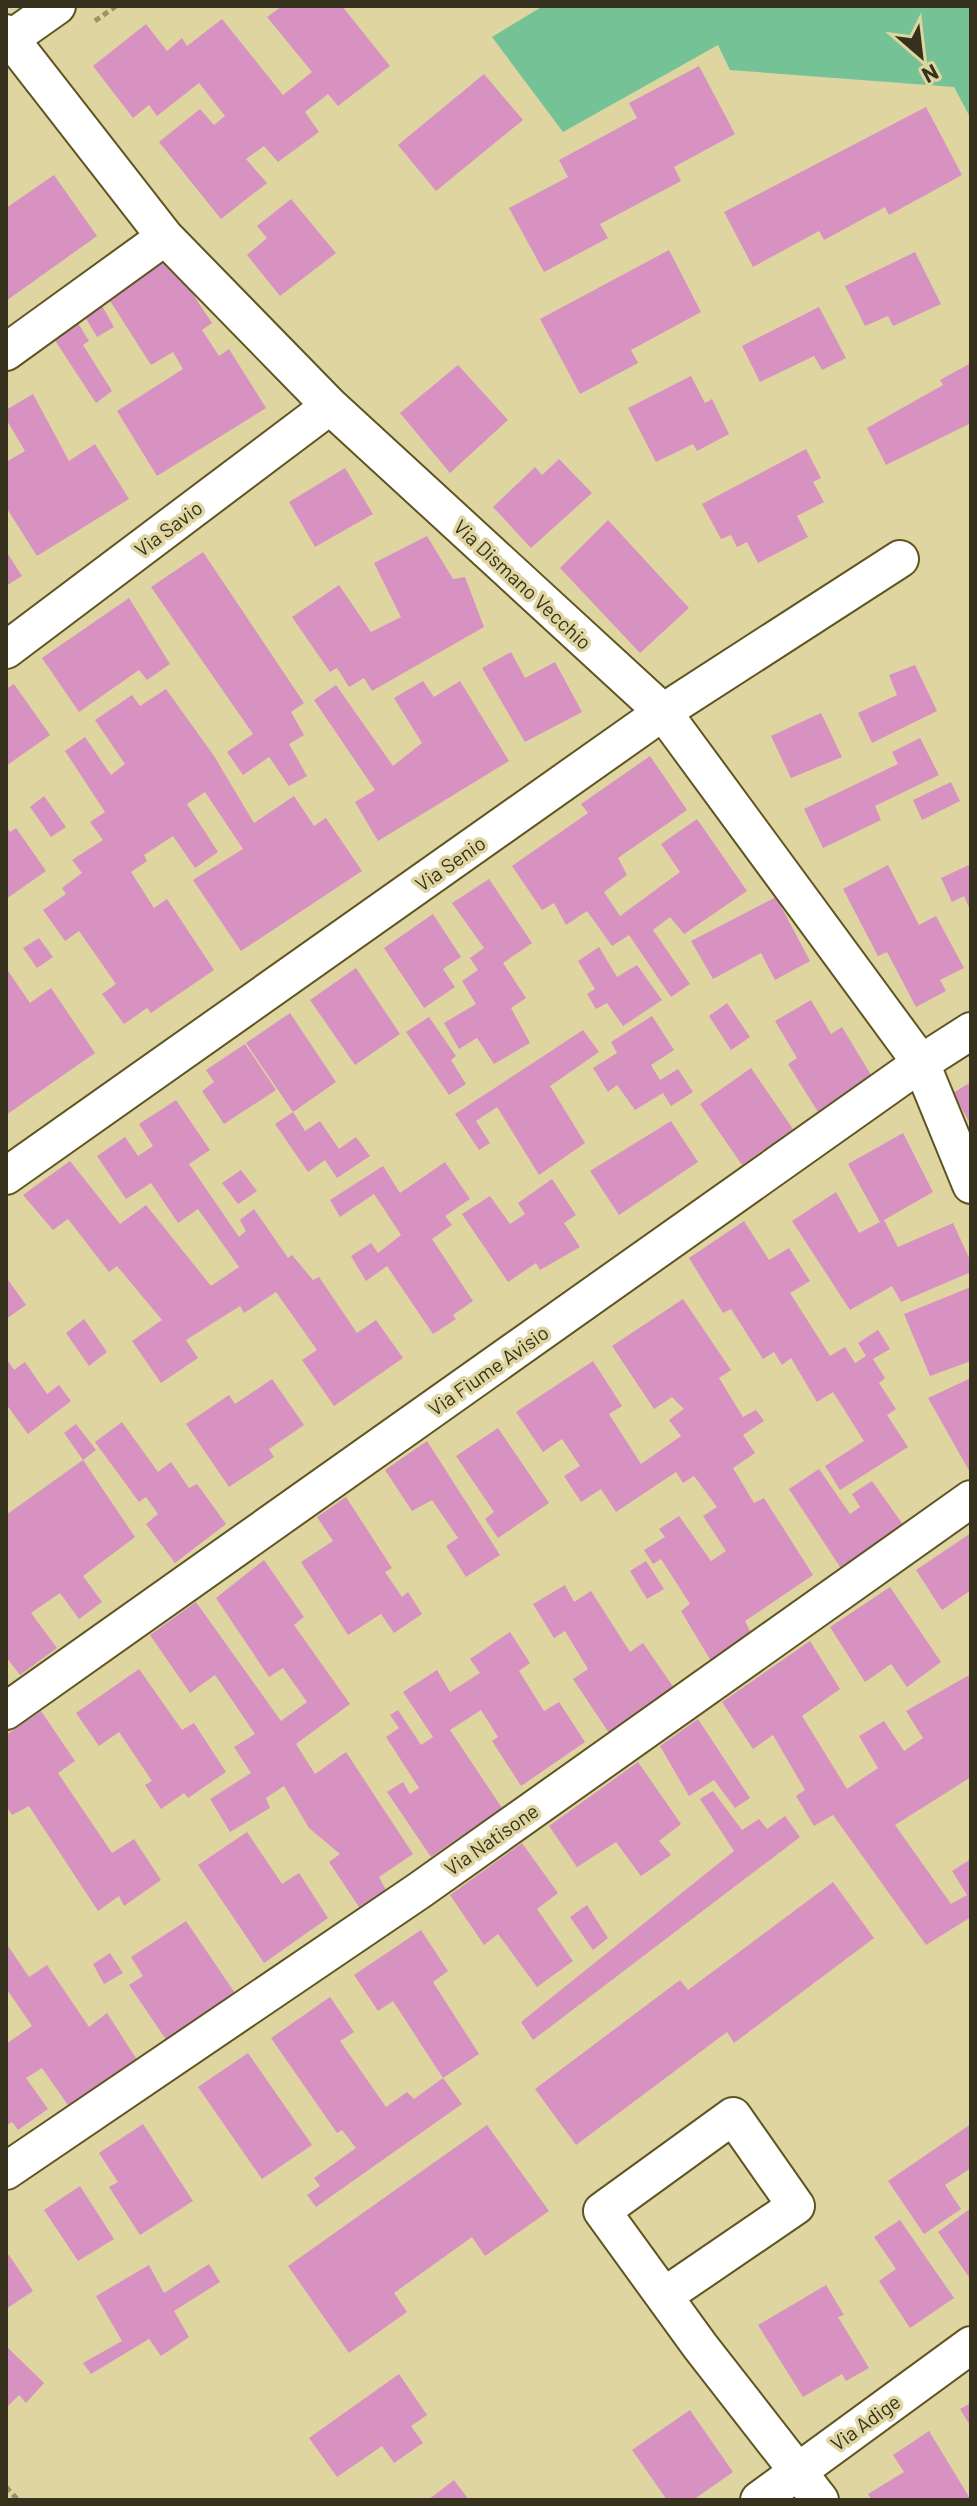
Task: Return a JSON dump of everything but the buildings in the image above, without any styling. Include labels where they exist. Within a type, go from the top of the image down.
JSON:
[{"type":"street","points":[[8,38],[57,6]]},
{"type":"street","name":"Via Dismano Vecchio","points":[[8,38],[165,237],[330,406],[663,712],[921,1063],[971,1185]]},
{"type":"street","points":[[6,352],[165,237]]},
{"type":"street","name":"Via Savio","points":[[6,650],[330,406]]},
{"type":"street","name":"Via Senio","points":[[6,1176],[663,712],[900,559]]},
{"type":"street","name":"Via Fiume Avisio","points":[[6,1711],[921,1063],[971,1031]]},
{"type":"street","name":"Via Natisone","points":[[6,2171],[420,1890],[971,1499]]},
{"type":"street","points":[[664,2296],[796,2206],[733,2116],[602,2211],[700,2346],[820,2500]]},
{"type":"street","name":"Via Adige","points":[[759,2500],[971,2345]]},
{"type":"path","points":[[6,2487],[18,2500]]},
{"type":"green space","points":[[543,6],[971,6],[971,119],[954,87],[730,70],[718,45],[563,132],[492,37]]}]
